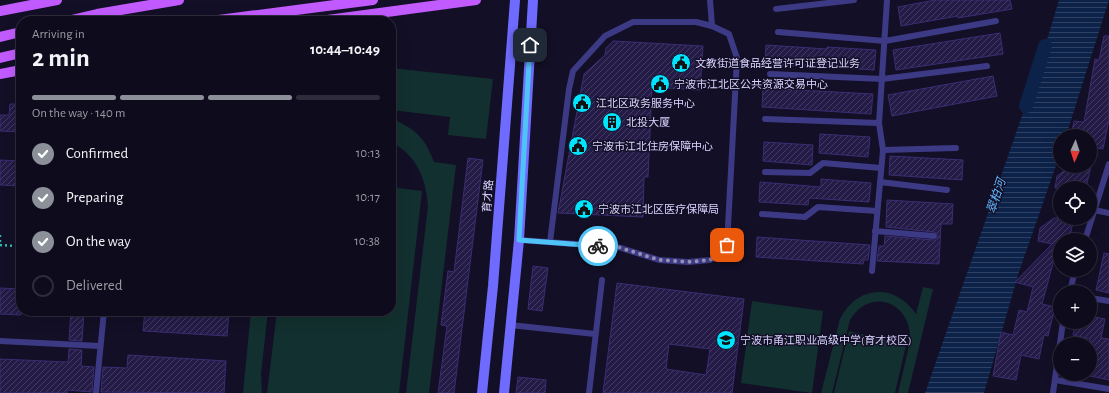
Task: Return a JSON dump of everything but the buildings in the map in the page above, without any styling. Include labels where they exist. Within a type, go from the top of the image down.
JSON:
[{"type":"main road","points":[[0,11],[57,0]]},
{"type":"main road","points":[[89,16],[179,0]]},
{"type":"main road","points":[[250,16],[373,0]]},
{"type":"main road","points":[[357,16],[476,0]]},
{"type":"main road","name":"育才路","points":[[482,393],[493,286],[515,0]]},
{"type":"main road","points":[[504,393],[519,240],[533,0]]},
{"type":"main road","points":[[0,37],[16,33]]},
{"type":"main road","points":[[0,58],[16,54]]},
{"type":"main road","points":[[0,74],[16,71]]},
{"type":"lane","points":[[710,0],[712,26]]},
{"type":"lane","points":[[776,8],[854,0]]},
{"type":"lane","points":[[872,271],[883,150],[879,124],[887,0]]},
{"type":"lane","points":[[778,32],[885,41],[996,21]]},
{"type":"lane","points":[[519,240],[618,247],[659,260],[688,262],[710,260],[719,255],[727,245],[737,58],[729,34],[712,26],[696,22],[633,22],[605,36],[573,71],[569,89],[550,242]]},
{"type":"lane","points":[[770,74],[882,79],[987,66]]},
{"type":"lane","points":[[765,119],[879,124]]},
{"type":"lane","points":[[883,150],[956,148]]},
{"type":"lane","points":[[765,172],[810,173],[823,163],[881,168]]},
{"type":"lane","points":[[1097,201],[1109,164]]},
{"type":"lane","points":[[880,182],[947,190]]},
{"type":"lane","points":[[762,214],[805,217],[818,207],[877,211]]},
{"type":"lane","points":[[1097,211],[1109,213]]},
{"type":"lane","points":[[875,231],[934,236]]},
{"type":"lane","points":[[589,393],[602,280]]},
{"type":"lane","points":[[1097,299],[1109,301]]},
{"type":"lane","points":[[96,393],[103,316]]},
{"type":"lane","points":[[510,325],[595,334]]},
{"type":"lane","points":[[0,341],[100,346]]},
{"type":"lane","points":[[1053,393],[1055,381]]},
{"type":"lane","points":[[1061,381],[1109,389]]},
{"type":"path","points":[[0,235],[0,245],[15,246]]},
{"type":"green space","points":[[396,69],[493,79],[486,139],[448,135],[450,117],[396,111]]},
{"type":"green space","points":[[396,120],[413,130],[423,140],[434,162],[456,165],[429,393],[406,393],[428,206],[422,177],[414,161],[396,145]]},
{"type":"green space","points":[[396,188],[422,191],[399,393],[267,393],[276,316],[396,316]]},
{"type":"green space","points":[[923,287],[933,289],[908,393],[898,393],[910,342],[909,328],[905,317],[898,308],[889,303],[879,301],[868,303],[858,310],[850,320],[832,393],[821,393],[840,319],[847,308],[866,294],[876,292],[887,293],[898,297],[916,314]]},
{"type":"green space","points":[[752,301],[823,311],[812,393],[741,383]]},
{"type":"green space","points":[[251,316],[267,316],[261,374],[262,393],[243,393]]},
{"type":"green space","points":[[849,331],[906,345],[895,393],[834,393]]},
{"type":"water","points":[[1059,0],[1109,0],[1068,129],[1053,129],[1053,173],[1018,275],[984,393],[925,393],[1036,76]]},
{"type":"waterway","name":"翠柏河","points":[[1026,106],[1045,46]]},
{"type":"way so far","points":[[598,246],[618,247],[659,260],[688,262],[710,260],[719,255],[727,245]]},
{"type":"place","name":"文教街道食品经营许可证登记业务","points":[[681,63]]},
{"type":"place","name":"宁波市江北区公共资源交易中心","points":[[660,84]]},
{"type":"place","name":"江北区政务服务中心","points":[[582,103]]},
{"type":"place","name":"北投大厦","points":[[612,122]]},
{"type":"place","name":"宁波市江北住房保障中心","points":[[578,146]]},
{"type":"place","name":"宁波市江北区医疗保障局","points":[[584,209]]},
{"type":"place","name":"宁波市甬江职业高级中学(育才校区)","points":[[726,340]]},
{"type":"route","points":[[530,45],[519,240],[598,246]]}]
